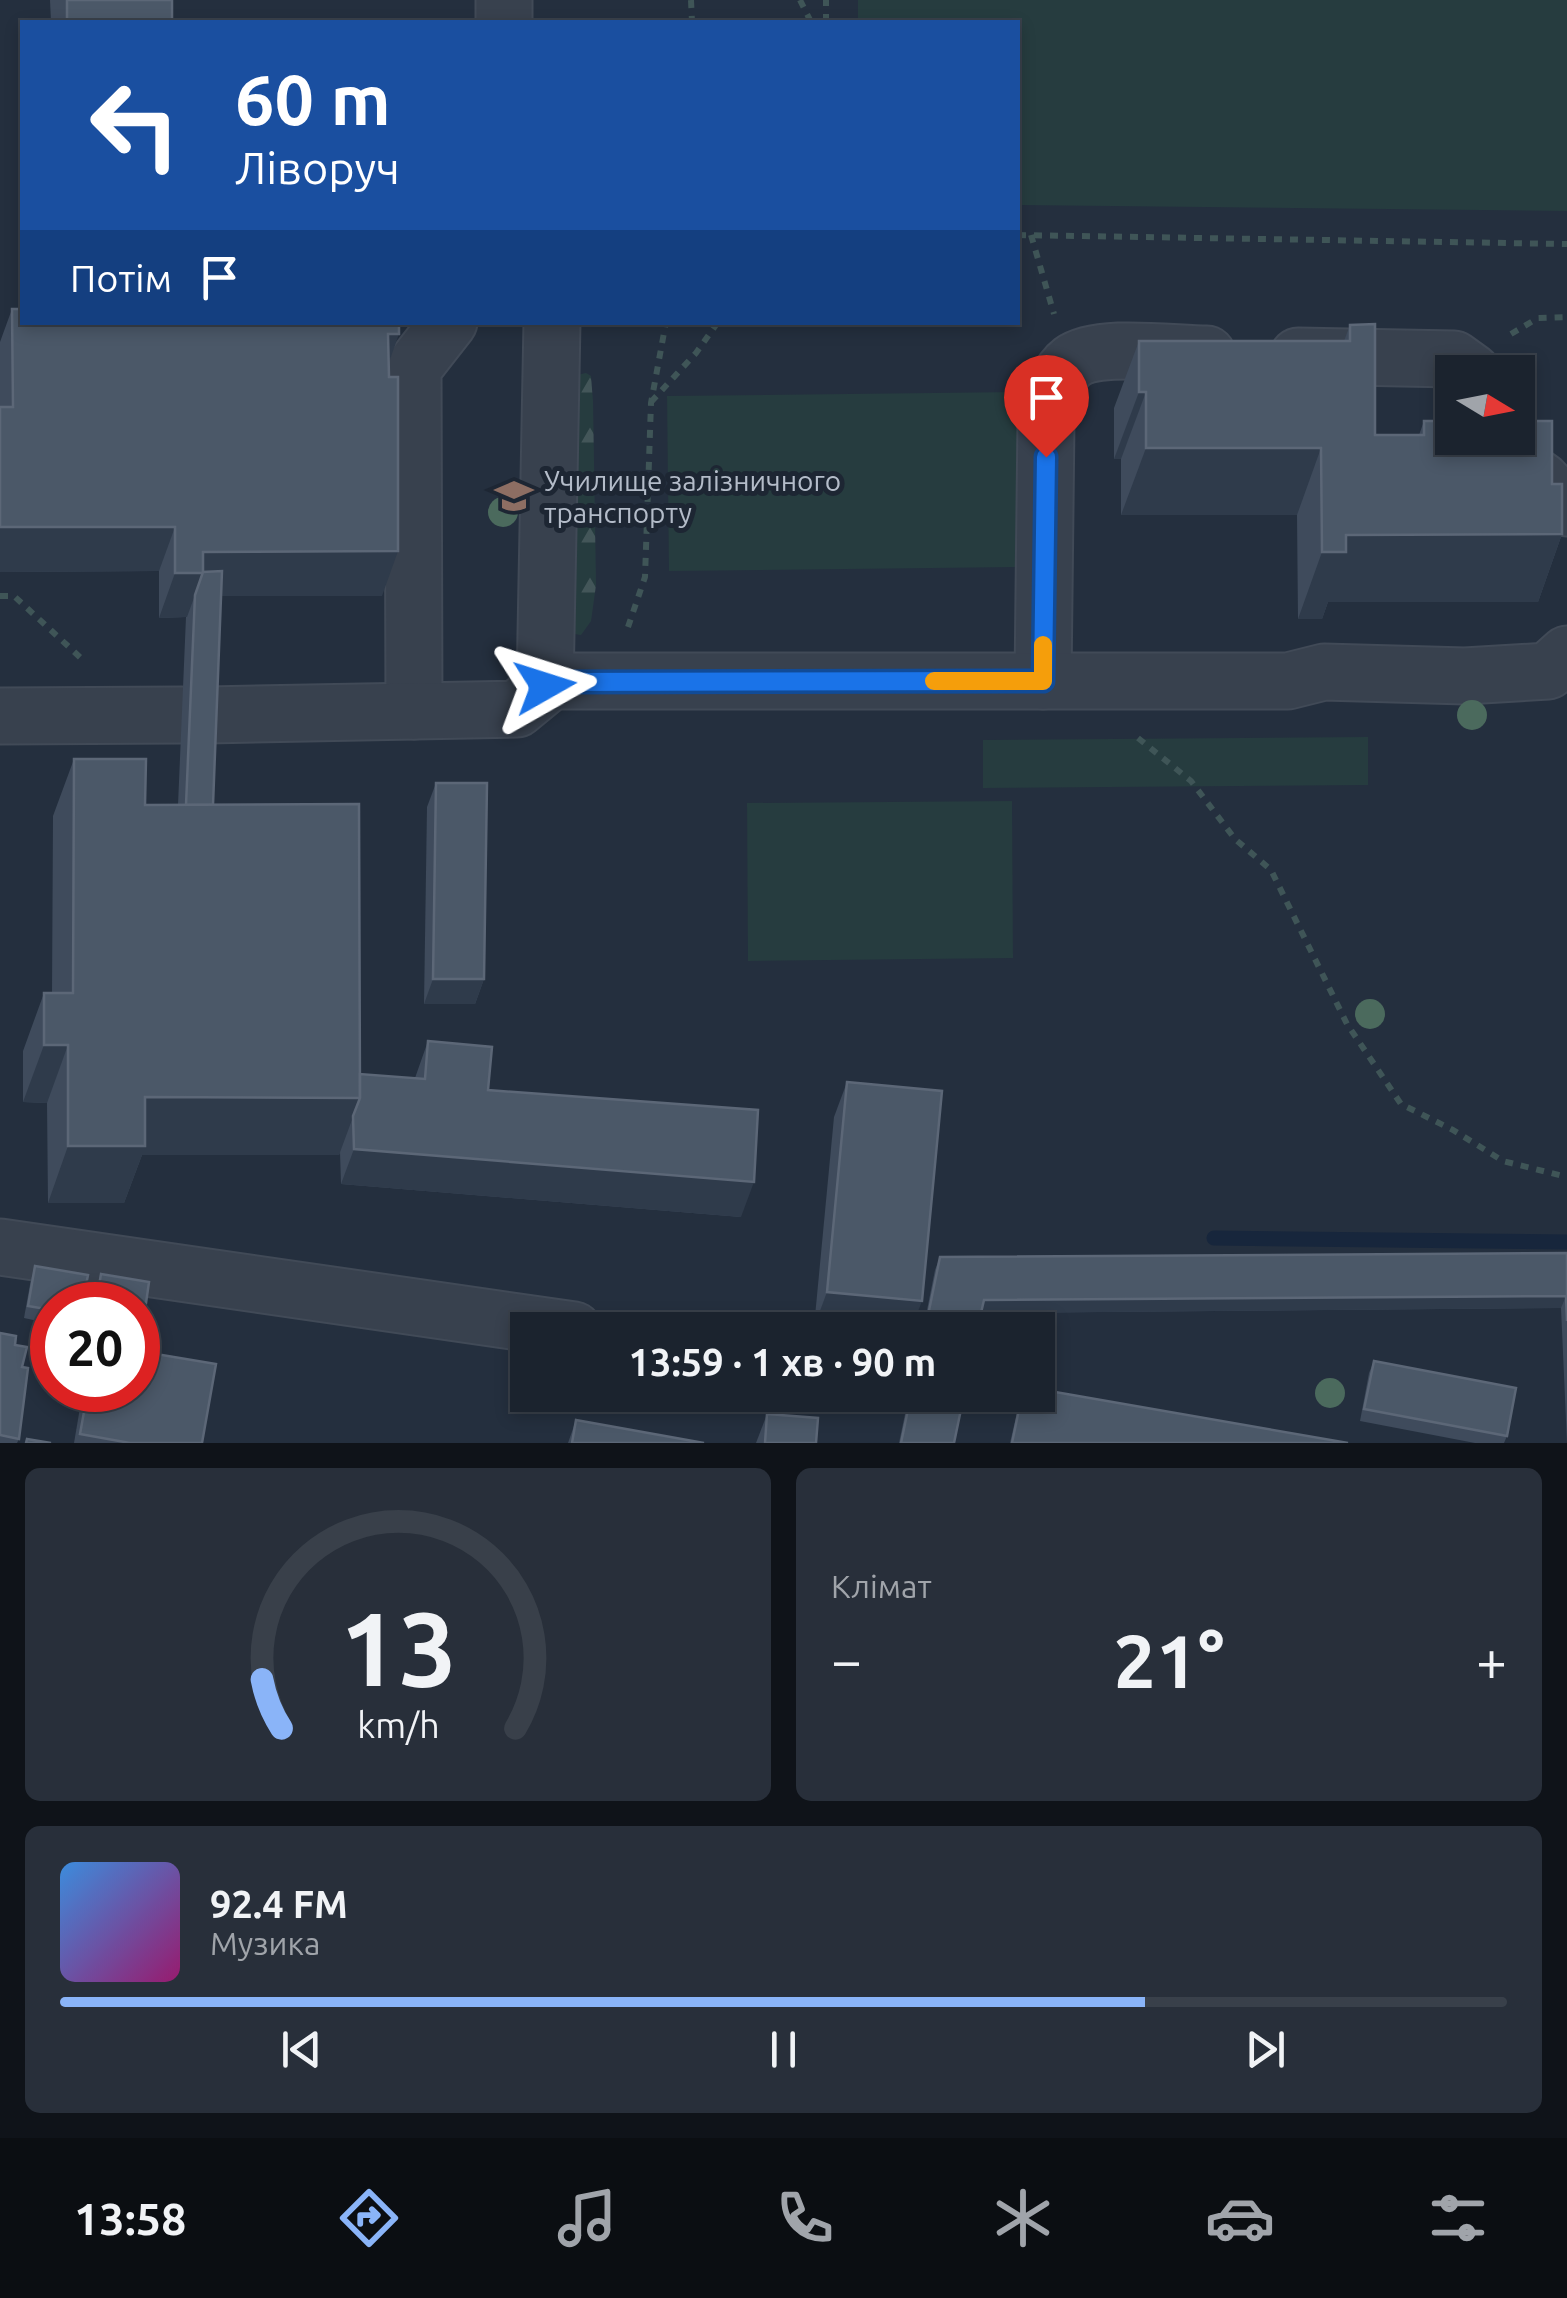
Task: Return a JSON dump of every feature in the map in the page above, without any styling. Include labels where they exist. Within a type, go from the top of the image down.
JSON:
[{"type":"lane","points":[[414,711],[413,368],[447,325]]},
{"type":"lane","points":[[545,686],[552,325]]},
{"type":"lane","points":[[1043,681],[1046,420],[1054,389],[1071,363],[1098,352],[1435,359]]},
{"type":"lane","points":[[1507,455],[1542,481],[1567,508]]},
{"type":"lane","points":[[0,716],[517,709],[551,682],[1288,681],[1324,672],[1465,676],[1548,672],[1567,654]]},
{"type":"lane","points":[[0,1246],[510,1321]]},
{"type":"path","points":[[1020,235],[1567,244]]},
{"type":"path","points":[[1031,235],[1071,363]]},
{"type":"path","points":[[607,681],[645,577],[650,403],[665,325]]},
{"type":"path","points":[[650,403],[716,325]]},
{"type":"path","points":[[0,596],[14,596],[178,715]]},
{"type":"path","points":[[1130,731],[1191,781],[1235,839],[1271,870],[1347,1024],[1401,1104],[1503,1161],[1567,1178]]},
{"type":"green space","points":[[858,0],[1567,0],[1567,211],[1020,205],[1020,20],[858,20]]},
{"type":"green space","points":[[573,376],[591,376],[593,402],[596,585],[591,621],[581,635],[569,633]]},
{"type":"green space","points":[[1025,392],[1027,567],[669,571],[667,396]]},
{"type":"green space","points":[[1368,737],[1368,785],[983,788],[983,740]]},
{"type":"green space","points":[[1012,801],[1013,958],[748,961],[747,803]]},
{"type":"building","points":[[67,0],[172,0],[172,20],[67,20]]},
{"type":"building","points":[[12,309],[20,309],[20,325],[399,325],[399,334],[388,334],[389,377],[398,377],[398,551],[203,552],[203,573],[175,573],[175,527],[0,527],[0,407],[13,407]]},
{"type":"building","points":[[1375,324],[1375,435],[1424,435],[1424,421],[1435,421],[1435,455],[1535,455],[1535,421],[1552,421],[1552,484],[1562,484],[1562,534],[1346,535],[1346,552],[1322,552],[1321,448],[1146,448],[1146,392],[1139,392],[1139,341],[1350,341],[1350,325]]},
{"type":"building","points":[[222,571],[213,805],[186,805],[195,595],[203,572]]},
{"type":"building","points":[[74,759],[146,759],[145,805],[359,804],[360,1098],[145,1097],[145,1146],[68,1146],[68,1045],[44,1045],[44,993],[73,993]]},
{"type":"building","points":[[436,783],[487,783],[484,979],[433,979]]},
{"type":"building","points":[[428,1041],[492,1047],[488,1090],[758,1110],[754,1182],[354,1149],[353,1116],[360,1098],[360,1074],[425,1079]]},
{"type":"building","points":[[847,1082],[942,1091],[922,1301],[827,1292]]},
{"type":"building","points":[[1567,1253],[1567,1321],[1566,1296],[984,1300],[981,1312],[929,1312],[940,1257]]},
{"type":"building","points":[[35,1266],[88,1275],[87,1282],[32,1282]]},
{"type":"building","points":[[101,1274],[149,1282],[100,1282]]},
{"type":"building","points":[[0,1333],[16,1336],[15,1345],[27,1347],[22,1367],[28,1368],[19,1439],[0,1435]]},
{"type":"building","points":[[160,1355],[216,1364],[202,1443],[130,1443],[80,1434],[84,1412],[160,1412]]},
{"type":"building","points":[[1374,1361],[1516,1388],[1507,1436],[1364,1409]]},
{"type":"building","points":[[1055,1392],[1348,1443],[1012,1443],[1018,1412],[1055,1412]]},
{"type":"building","points":[[907,1412],[960,1412],[954,1443],[901,1443]]},
{"type":"building","points":[[767,1414],[818,1418],[816,1443],[765,1443]]},
{"type":"building","points":[[576,1420],[704,1443],[572,1443]]},
{"type":"waterway","points":[[1214,1238],[1567,1242]]},
{"type":"slow traffic","points":[[934,681],[1043,681],[1043,645]]},
{"type":"place","name":"Училище залізничного транспорту","points":[[514,496]]},
{"type":"route","points":[[545,686],[551,682],[1043,681],[1046,457]]}]
